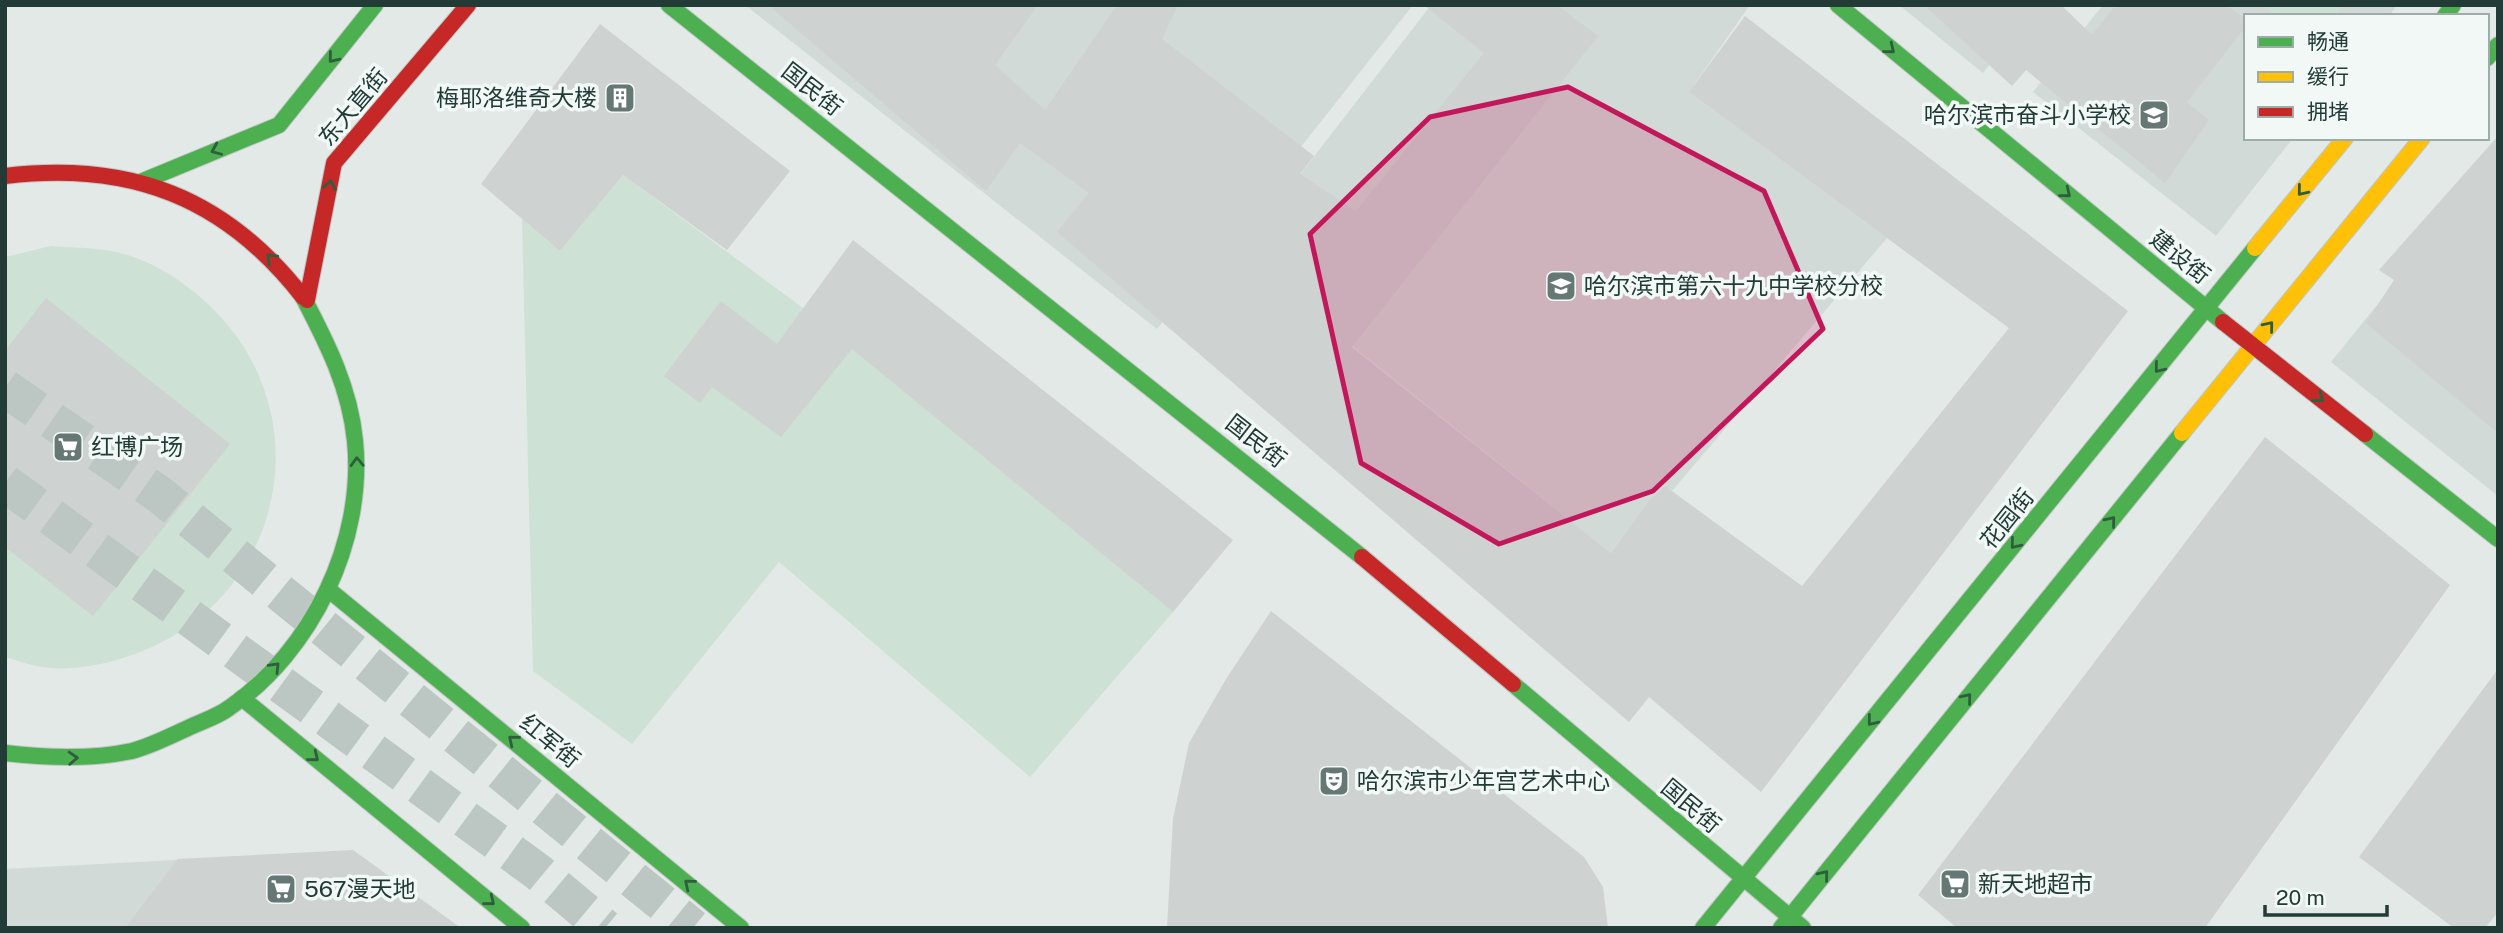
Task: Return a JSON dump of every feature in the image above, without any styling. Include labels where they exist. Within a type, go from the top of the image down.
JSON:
[{"type":"main road","name":"东大直街","points":[[142,181],[279,125],[375,5]]},
{"type":"main road","name":"东大直街","points":[[307,300],[334,163],[468,5]]},
{"type":"main road","name":"国民街","points":[[669,5],[1297,502],[1743,879],[1785,922],[1803,928]]},
{"type":"main road","name":"建设街","points":[[1838,5],[2207,309],[2498,539]]},
{"type":"main road","name":"花园街","points":[[1703,928],[2343,140]]},
{"type":"main road","points":[[1785,922],[2420,140]]},
{"type":"main road","points":[[5,176],[69,170],[142,181],[199,203],[224,218],[270,255],[307,300],[330,339],[346,382],[355,426],[358,471],[353,517],[342,561],[329,590],[302,637],[275,669],[242,698],[199,726],[151,746],[101,756],[49,759],[5,753]]},
{"type":"main road","name":"红军街","points":[[329,590],[741,928]]},
{"type":"main road","points":[[242,698],[522,928]]},
{"type":"highlighted area","points":[[1568,87],[1764,191],[1823,329],[1653,491],[1499,544],[1361,463],[1310,234],[1430,117]]},
{"type":"shaded area","points":[[745,5],[1413,5],[1157,329]]},
{"type":"shaded area","name":"哈尔滨市第六十九中学校分校","points":[[1431,5],[1750,5],[1689,92],[1887,238],[1672,491],[1661,489],[1649,500],[1611,553],[1238,255]]},
{"type":"shaded area","points":[[1899,5],[2038,5],[1983,73]]},
{"type":"shaded area","name":"哈尔滨市奋斗小学校","points":[[2103,5],[2397,5],[2390,14],[2244,14],[2244,140],[2291,140],[2216,236],[2033,92]]},
{"type":"shaded area","points":[[2498,155],[2498,496],[2331,362]]},
{"type":"shaded area","name":"567漫天地","points":[[308,853],[405,928],[5,928],[5,869]]},
{"type":"green space","points":[[2264,5],[2343,5],[2336,14],[2275,14]]},
{"type":"green space","points":[[623,175],[803,308],[1173,612],[1030,777],[779,562],[632,744],[533,671],[522,219],[560,251]]},
{"type":"green space","points":[[51,246],[103,250],[145,261],[180,281],[201,297],[245,349],[266,396],[275,446],[272,496],[257,544],[230,587],[193,623],[145,650],[107,662],[67,668],[41,667],[5,657],[5,257]]},
{"type":"building","points":[[768,5],[1038,5],[995,65],[1045,110],[1117,5],[1178,5],[1162,39],[1314,156],[1300,174],[1356,211],[1484,53],[1424,5],[1557,5],[1598,36],[1352,347],[1611,553],[1649,500],[1665,486],[1802,586],[2009,328],[1689,92],[1745,16],[2128,311],[1761,792],[1649,697],[1629,722],[1057,232],[1089,193],[1020,143],[986,191]]},
{"type":"building","points":[[1924,5],[2061,5],[2092,35],[2116,5],[2226,5],[2244,18],[2244,29],[2187,102],[2209,120],[2165,183],[2026,70],[2012,86]]},
{"type":"building","name":"梅耶洛维奇大楼","points":[[600,24],[790,171],[727,250],[623,175],[560,251],[481,184]]},
{"type":"building","points":[[2498,136],[2498,433],[2366,323],[2394,280],[2379,270]]},
{"type":"building","points":[[853,240],[1233,540],[1173,612],[852,349],[781,437],[712,387],[700,403],[664,376],[721,301],[777,344]]},
{"type":"building","points":[[46,298],[230,444],[93,616],[5,547],[5,351]]},
{"type":"building","points":[[2265,437],[2450,585],[2205,928],[1957,928],[1918,895]]},
{"type":"building","name":"哈尔滨市少年宫艺术中心","points":[[1271,611],[1584,857],[1603,887],[1608,928],[1167,928],[1173,819],[1189,743],[1226,679]]},
{"type":"building","points":[[2498,669],[2498,912],[2485,928],[2454,928],[2359,857]]},
{"type":"building","name":"567漫天地","points":[[353,850],[461,928],[125,928],[178,859]]},
{"type":"tunnel","points":[[5,388],[160,495],[693,928]]},
{"type":"tunnel","points":[[5,483],[538,872],[605,928]]},
{"type":"traffic: fast","points":[[143,181],[279,125],[375,5]]},
{"type":"traffic: fast","points":[[669,5],[1362,557]]},
{"type":"traffic: fast","points":[[1838,5],[2223,322]]},
{"type":"traffic: fast","points":[[2446,14],[2453,5]]},
{"type":"traffic: fast","points":[[2489,56],[2498,45]]},
{"type":"traffic: fast","points":[[1703,928],[2255,248]]},
{"type":"traffic: fast","points":[[5,753],[84,757],[146,747],[229,708],[259,684],[285,656],[308,625],[327,591],[341,554],[351,517],[356,479],[355,441],[343,384],[303,297]]},
{"type":"traffic: fast","points":[[1781,928],[2182,433]]},
{"type":"traffic: fast","points":[[2365,434],[2498,539]]},
{"type":"traffic: fast","points":[[329,590],[741,928]]},
{"type":"traffic: fast","points":[[1513,684],[1803,928]]},
{"type":"traffic: fast","points":[[242,698],[522,928]]},
{"type":"traffic: slow","points":[[2255,248],[2343,140]]},
{"type":"traffic: slow","points":[[2182,433],[2420,140]]},
{"type":"traffic: jam","points":[[307,300],[334,163],[468,5]]},
{"type":"traffic: jam","points":[[5,176],[50,173],[93,175],[134,181],[172,193],[207,211],[241,234],[273,262],[303,297]]},
{"type":"traffic: jam","points":[[2223,322],[2365,434]]},
{"type":"traffic: jam","points":[[1362,557],[1513,684]]},
{"type":"place","name":"梅耶洛维奇大楼","points":[[620,98]]},
{"type":"place","name":"哈尔滨市奋斗小学校","points":[[2154,115]]},
{"type":"place","name":"哈尔滨市第六十九中学校分校","points":[[1561,286]]},
{"type":"place","name":"红博广场","points":[[68,447]]},
{"type":"place","name":"哈尔滨市少年宫艺术中心","points":[[1334,781]]},
{"type":"place","name":"新天地超市","points":[[1955,884]]},
{"type":"place","name":"567漫天地","points":[[281,889]]}]
